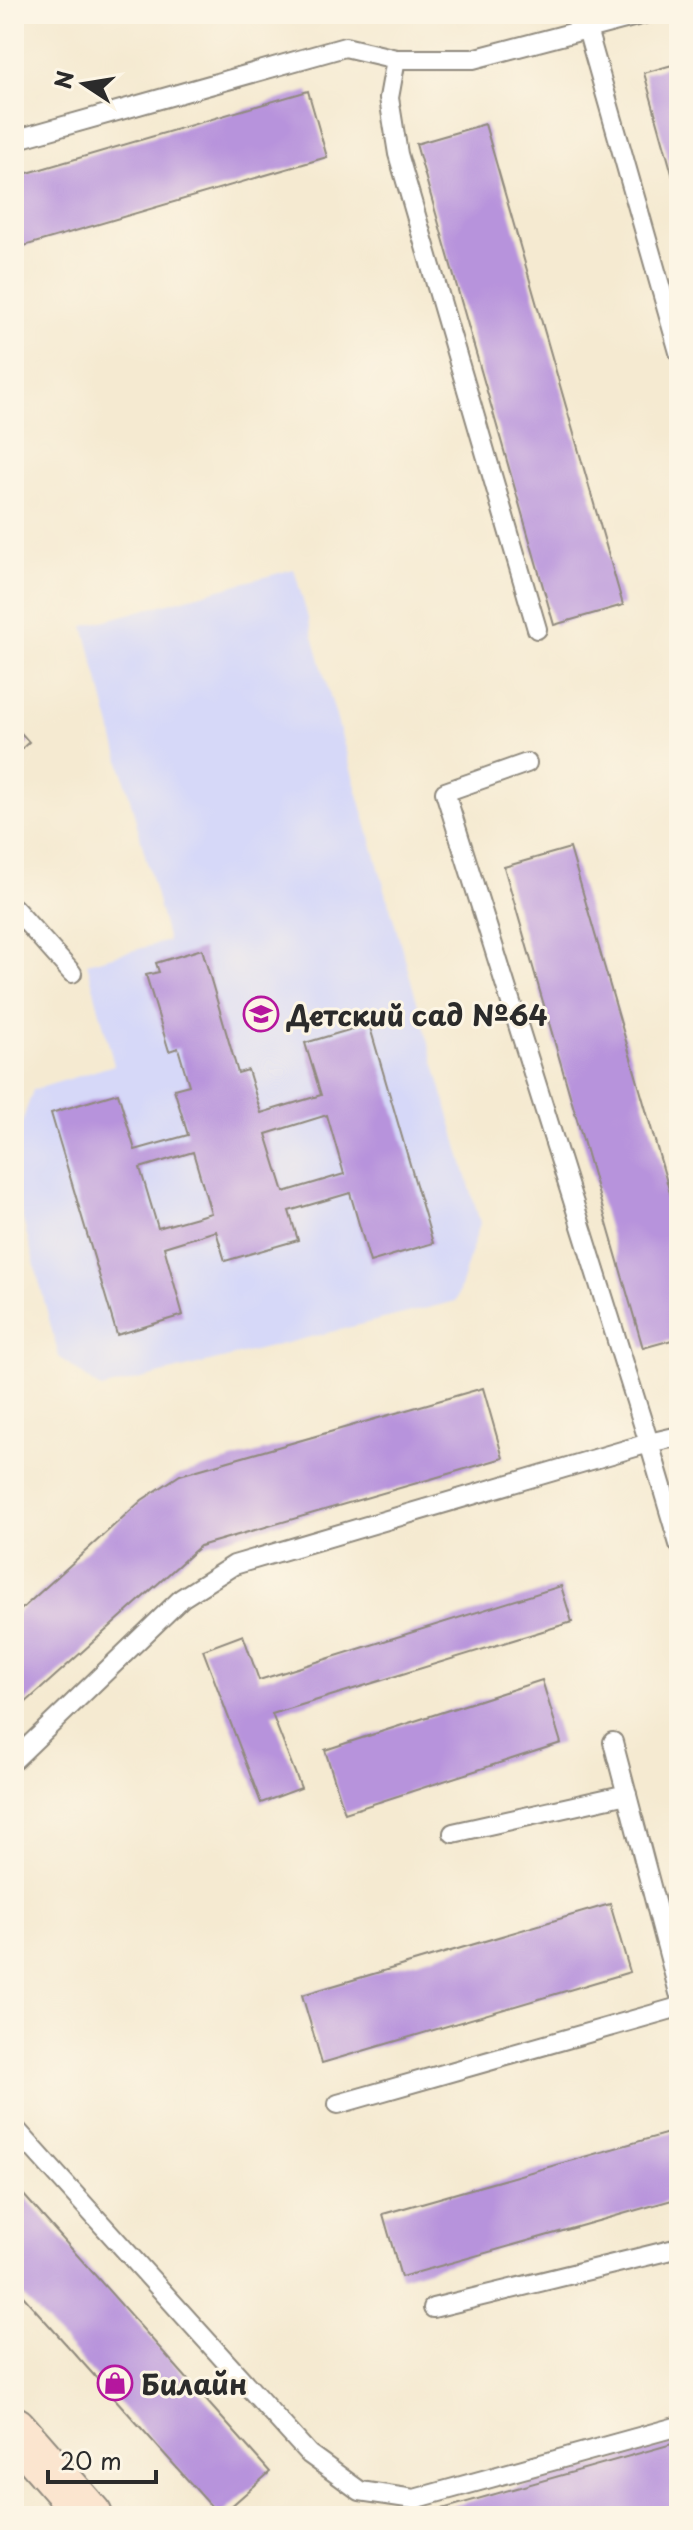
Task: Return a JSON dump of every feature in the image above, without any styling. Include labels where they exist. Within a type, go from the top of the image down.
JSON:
[{"type":"street","points":[[14,2429],[90,2516]]},
{"type":"lane","points":[[14,140],[345,47],[396,59],[473,59],[644,14]]},
{"type":"lane","points":[[587,29],[679,352]]},
{"type":"lane","points":[[396,59],[389,98],[398,154],[537,629]]},
{"type":"lane","points":[[527,763],[445,792],[679,1544]]},
{"type":"lane","points":[[14,908],[72,973]]},
{"type":"lane","points":[[14,1760],[182,1598],[234,1565],[679,1436]]},
{"type":"lane","points":[[613,1742],[679,1993]]},
{"type":"lane","points":[[453,1833],[627,1794]]},
{"type":"lane","points":[[338,2104],[679,2007]]},
{"type":"lane","points":[[14,2127],[309,2454],[360,2491],[414,2499],[679,2426]]},
{"type":"lane","points":[[433,2308],[679,2248]]},
{"type":"shaded area","name":"Детский сад №64","points":[[294,569],[480,1223],[456,1301],[101,1389],[59,1357],[14,1186],[14,1145],[33,1090],[114,1065],[87,963],[168,941],[84,626]]},
{"type":"building","points":[[679,63],[679,194],[678,195],[644,73]]},
{"type":"building","points":[[308,91],[327,157],[14,249],[14,177]]},
{"type":"building","points":[[485,124],[623,605],[554,625],[416,144]]},
{"type":"building","points":[[14,725],[29,742],[14,756]]},
{"type":"building","points":[[570,848],[679,1224],[679,1338],[643,1348],[504,867]]},
{"type":"building","points":[[202,949],[238,1073],[248,1070],[261,1113],[321,1095],[305,1043],[369,1024],[433,1243],[370,1262],[350,1193],[289,1211],[298,1240],[225,1261],[216,1231],[164,1247],[183,1315],[117,1335],[51,1113],[118,1093],[135,1150],[188,1135],[174,1089],[189,1085],[178,1048],[169,1051],[146,975],[159,972],[156,963]],"holes":[[[327,1115],[344,1174],[284,1192],[266,1134]],[[193,1152],[211,1213],[158,1228],[140,1168]]]},
{"type":"building","points":[[483,1388],[503,1458],[200,1546],[14,1713],[14,1616],[142,1500],[180,1475]]},
{"type":"building","points":[[561,1586],[572,1622],[272,1714],[301,1788],[261,1803],[203,1650],[243,1635],[259,1680]]},
{"type":"building","points":[[542,1680],[561,1743],[345,1813],[325,1750]]},
{"type":"building","points":[[610,1904],[630,1972],[322,2063],[302,1995]]},
{"type":"building","points":[[679,2130],[679,2198],[401,2277],[383,2214]]},
{"type":"building","points":[[14,2184],[270,2472],[220,2516],[14,2286]]},
{"type":"building","points":[[679,2442],[679,2516],[421,2516],[421,2515]]},
{"type":"place","name":"Детский сад №64","points":[[261,1014]]},
{"type":"place","name":"Билайн","points":[[115,2383]]}]
